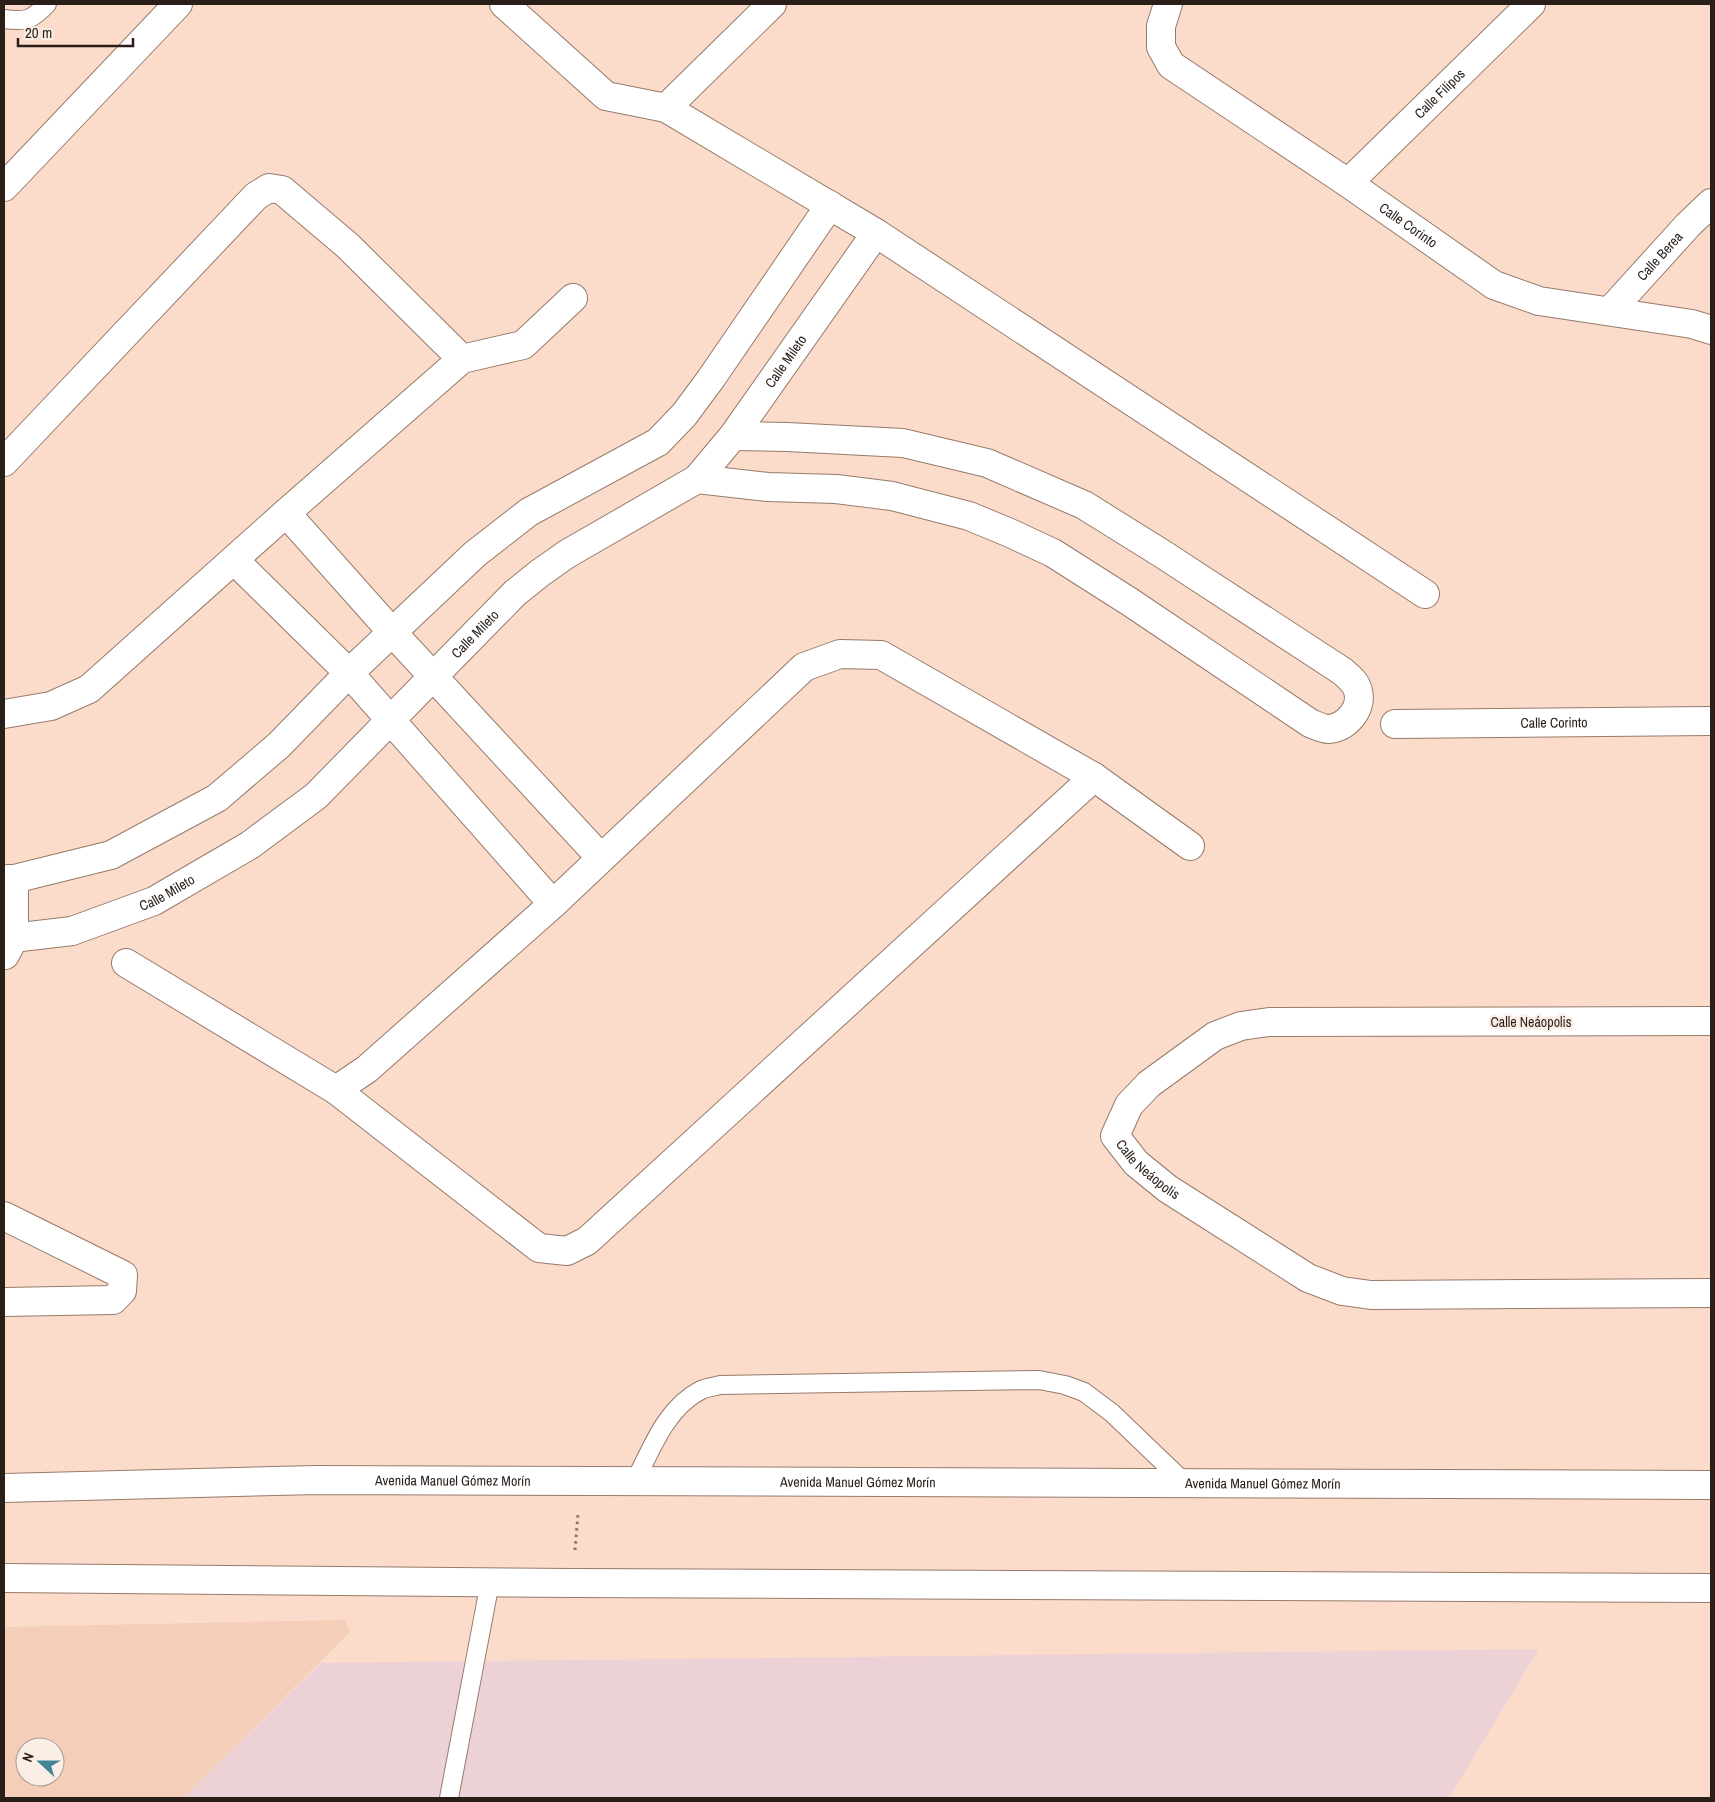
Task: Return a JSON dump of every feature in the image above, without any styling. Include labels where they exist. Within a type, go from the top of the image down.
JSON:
[{"type":"street","points":[[4,187],[178,4]]},
{"type":"street","points":[[504,4],[606,96],[666,108],[830,205],[876,233],[1425,594]]},
{"type":"street","points":[[666,108],[772,4]]},
{"type":"street","name":"Calle Filipos","points":[[1348,183],[1530,4]]},
{"type":"street","name":"Calle Corinto","points":[[1164,15],[1161,47],[1171,64],[1348,183],[1494,285],[1539,301],[1692,324],[1711,330]]},
{"type":"street","points":[[4,462],[256,196],[268,188],[282,190],[348,246],[462,359]]},
{"type":"street","name":"Calle Berea","points":[[1610,311],[1711,202]]},
{"type":"street","points":[[7,945],[9,879],[111,855],[217,798],[279,745],[349,673],[475,554],[529,512],[658,442],[684,415],[710,380],[830,205]]},
{"type":"street","name":"Calle Mileto","points":[[7,945],[72,931],[154,901],[250,845],[316,796],[391,718],[435,677],[515,593],[567,554],[697,479],[733,436],[876,233]]},
{"type":"street","points":[[4,714],[51,706],[89,689],[462,359],[523,345],[573,298]]},
{"type":"street","points":[[697,479],[768,487],[836,489],[892,496],[969,516],[1053,553],[1130,602],[1310,723],[1328,729],[1344,725],[1356,712],[1359,693],[1354,682],[1342,670],[1084,505],[1033,482],[987,463],[902,443],[733,436]]},
{"type":"street","points":[[286,513],[392,632],[601,858]]},
{"type":"street","points":[[234,560],[349,673],[391,718],[553,904]]},
{"type":"street","points":[[336,1090],[367,1069],[553,904],[804,667],[840,654],[881,655],[1094,777],[1190,846]]},
{"type":"street","name":"Calle Corinto","points":[[1395,724],[1711,721]]},
{"type":"street","points":[[126,963],[336,1090],[539,1248],[567,1251],[587,1241],[1094,777]]},
{"type":"street","name":"Calle Neáopolis","points":[[1711,1021],[1279,1022],[1241,1026],[1215,1036],[1149,1084],[1129,1105],[1115,1136],[1136,1163],[1168,1189],[1308,1278],[1342,1291],[1371,1295],[1711,1293]]},
{"type":"street","points":[[4,1216],[123,1275],[122,1290],[113,1300],[4,1302]]},
{"type":"street","name":"Avenida Manuel Gómez Morín","points":[[4,1488],[317,1480],[1711,1485]]},
{"type":"street","points":[[4,1578],[572,1583],[1711,1588]]},
{"type":"lane","points":[[4,19],[20,21],[34,18],[48,4]]},
{"type":"lane","points":[[635,1482],[664,1425],[680,1405],[702,1390],[720,1385],[1039,1380],[1065,1385],[1084,1392],[1112,1412],[1185,1484]]},
{"type":"lane","points":[[449,1798],[490,1582]]},
{"type":"path","points":[[572,1583],[581,1481]]},
{"type":"shaded area","points":[[345,1620],[350,1632],[183,1798],[4,1798],[4,1627]]},
{"type":"shaded area","points":[[1539,1649],[1449,1798],[183,1798],[321,1663]]}]
